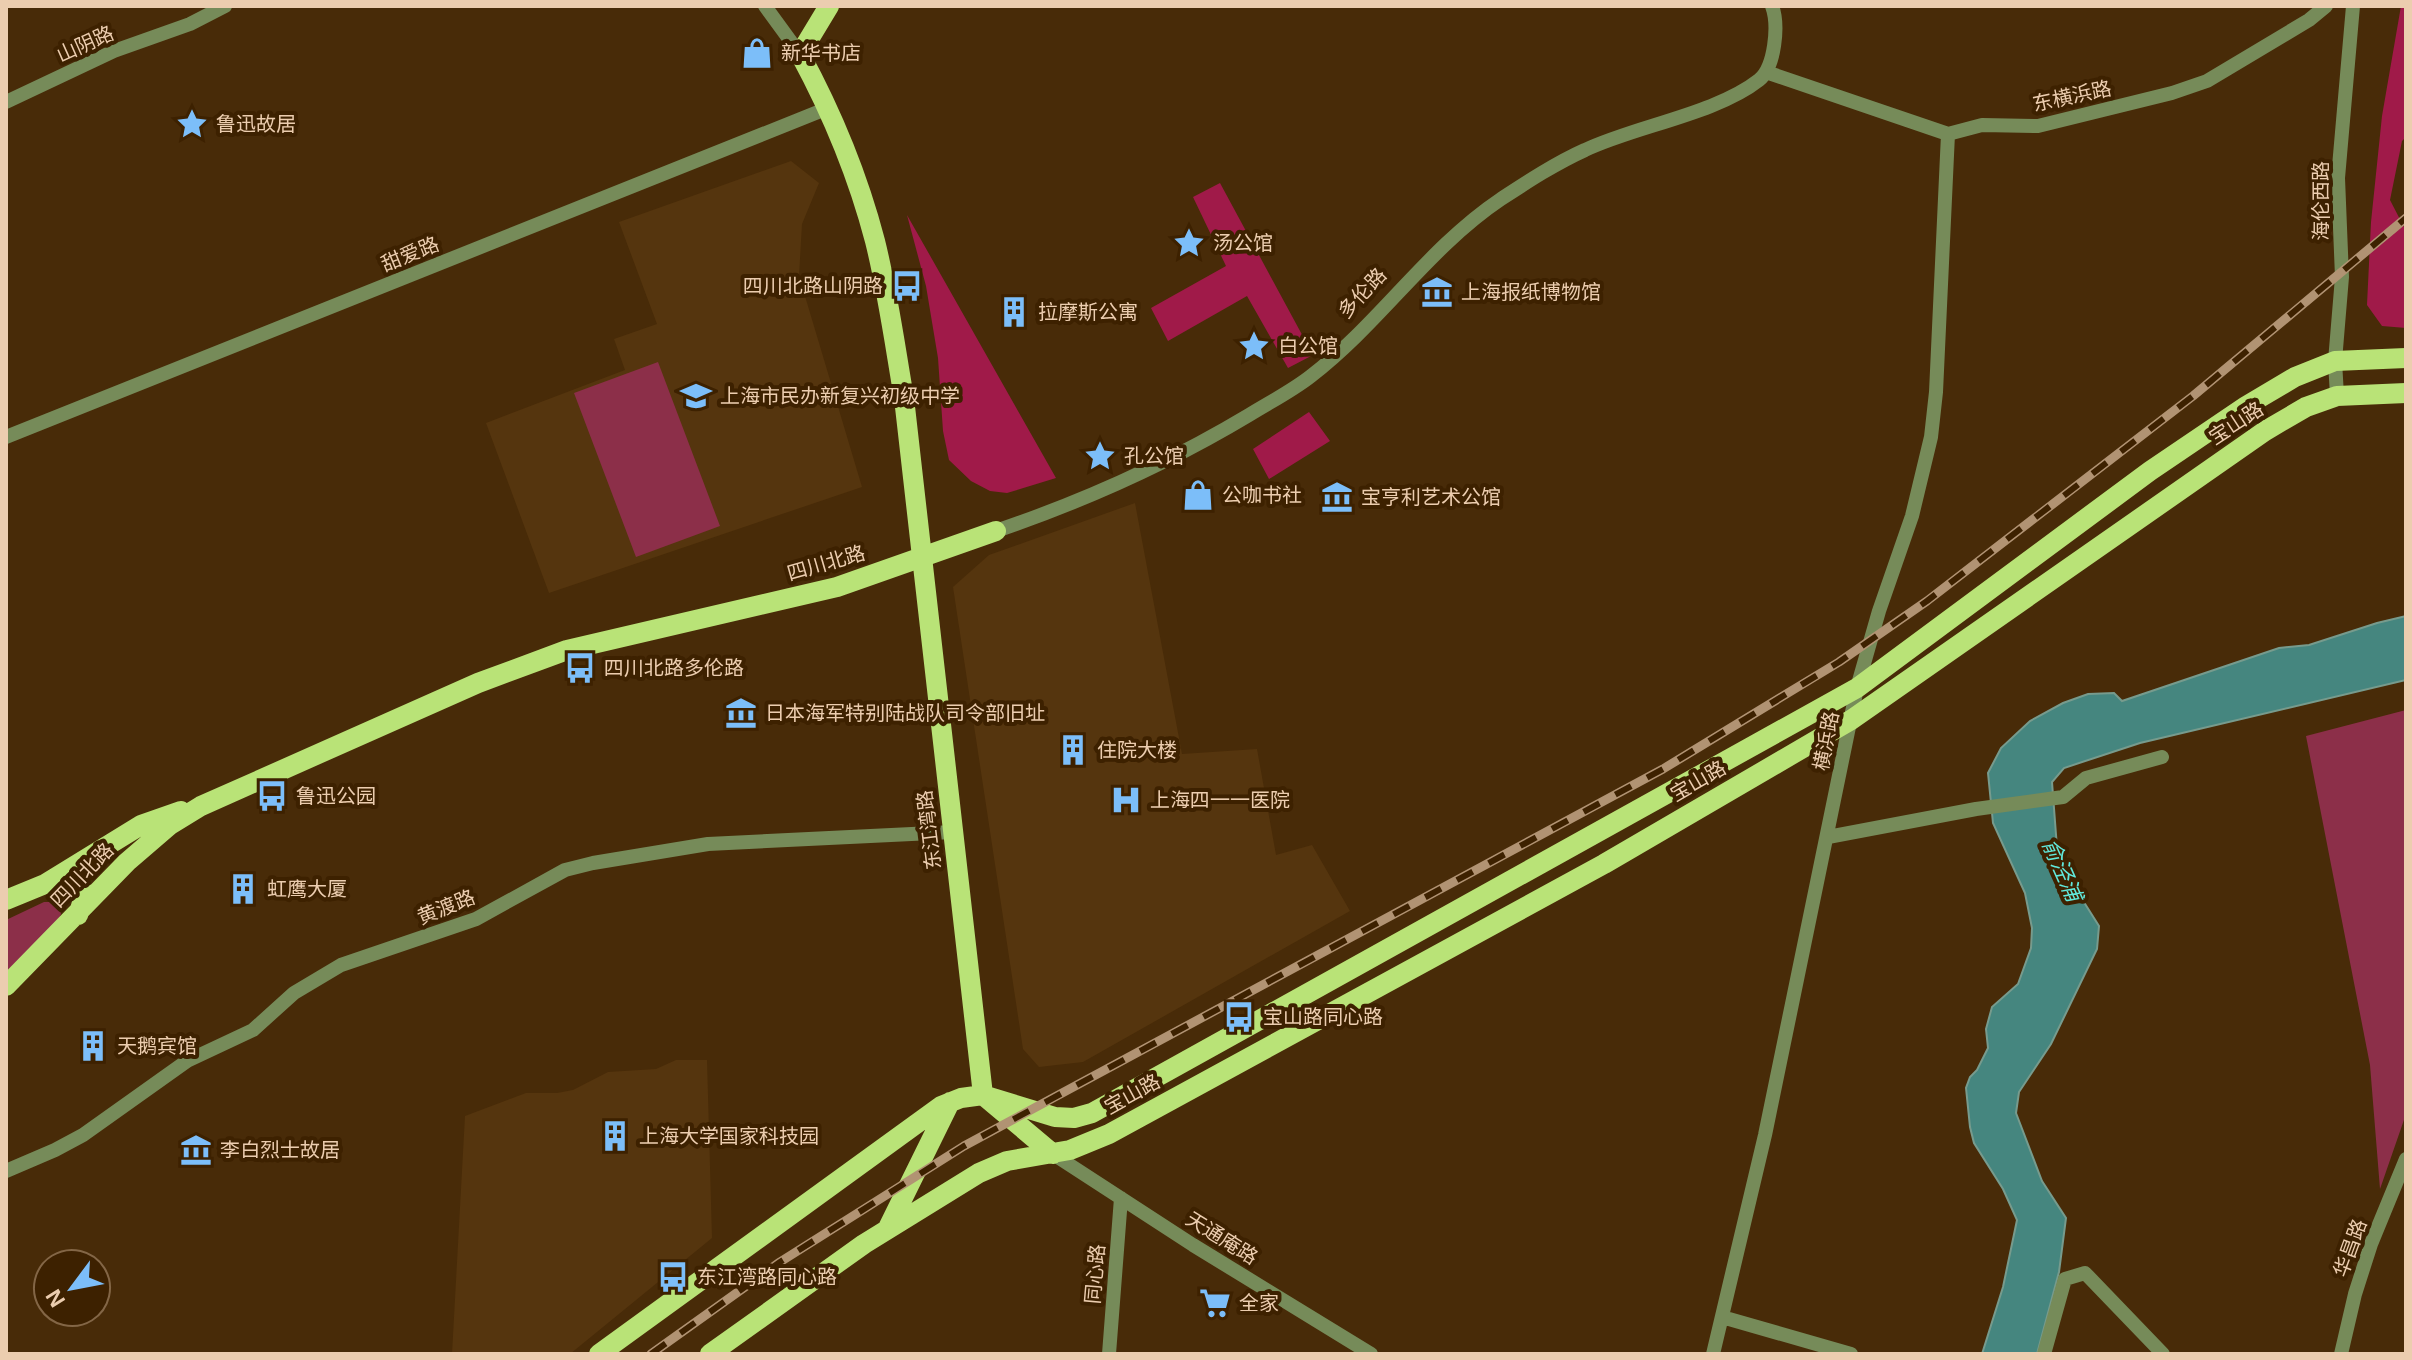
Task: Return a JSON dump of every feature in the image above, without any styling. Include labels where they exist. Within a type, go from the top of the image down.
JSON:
[{"type":"main road","points":[[829,6],[800,54],[828,108],[875,241],[904,398],[921,558]]},
{"type":"main road","name":"宝山路","points":[[983,1095],[1055,1117],[1074,1118],[1104,1106],[1857,688],[2198,438],[2295,377],[2335,361],[2406,358]]},
{"type":"main road","name":"宝山路","points":[[1053,1154],[1087,1144],[1149,1113],[1604,864],[1851,720],[2265,431],[2306,407],[2337,396],[2406,393]]},
{"type":"main road","name":"多伦路","points":[[921,558],[996,531]]},
{"type":"main road","name":"四川北路","points":[[6,986],[127,862],[170,825],[201,806],[478,683],[567,650],[815,593],[921,558]]},
{"type":"main road","name":"东江湾路","points":[[921,558],[983,1095]]},
{"type":"main road","name":"四川北路","points":[[6,900],[45,884],[141,825],[167,814],[201,806]]},
{"type":"main road","points":[[45,884],[79,884],[84,899],[78,915]]},
{"type":"main road","points":[[599,1354],[950,1102],[983,1095],[1053,1154]]},
{"type":"main road","points":[[887,1230],[950,1102]]},
{"type":"main road","name":"宝山路","points":[[1053,1154],[1104,1106]]},
{"type":"main road","points":[[710,1354],[887,1230],[993,1167],[1032,1155],[1053,1154]]},
{"type":"street","name":"山阴路","points":[[6,102],[114,51],[190,24],[225,6]]},
{"type":"street","points":[[765,6],[800,54]]},
{"type":"street","points":[[1772,6],[1777,37],[1766,72],[1948,134]]},
{"type":"street","name":"东横浜路","points":[[1948,134],[1982,125],[2038,126],[2055,123],[2188,89],[2227,70],[2309,20],[2326,6]]},
{"type":"street","name":"海伦西路","points":[[2337,396],[2335,361],[2342,277],[2338,178],[2353,6]]},
{"type":"street","name":"多伦路","points":[[996,531],[1166,462],[1209,439],[1310,377],[1349,342],[1446,241],[1502,199],[1585,150],[1726,98],[1760,79],[1766,72]]},
{"type":"street","name":"甜爱路","points":[[6,437],[828,108]]},
{"type":"street","name":"横浜路","points":[[1713,1354],[1765,1135],[1857,688],[1912,516],[1931,437],[1936,392],[1948,134]]},
{"type":"street","points":[[1828,837],[1976,809],[2063,797],[2086,778],[2162,757]]},
{"type":"street","name":"黄渡路","points":[[6,1171],[83,1135],[187,1061],[253,1030],[294,993],[341,965],[476,919],[565,870],[708,844],[953,832]]},
{"type":"street","name":"天通庵路","points":[[1053,1154],[1371,1354]]},
{"type":"street","name":"华昌路","points":[[2341,1354],[2371,1244],[2406,1159]]},
{"type":"street","name":"同心路","points":[[1109,1354],[1121,1198]]},
{"type":"street","points":[[2044,1354],[2065,1279],[2085,1273],[2163,1354]]},
{"type":"street","points":[[1722,1317],[1851,1354]]},
{"type":"shaded area","points":[[2401,6],[2406,6],[2406,137],[2402,141],[2390,200],[2406,231],[2406,328],[2382,326],[2367,305],[2371,222],[2382,116]]},
{"type":"shaded area","name":"上海市民办新复兴初级中学","points":[[791,161],[819,183],[802,224],[799,276],[862,487],[549,593],[486,423],[625,370],[614,339],[657,324],[619,222]]},
{"type":"shaded area","points":[[1220,183],[1313,355],[1288,368],[1247,296],[1168,341],[1151,308],[1226,266],[1193,197]]},
{"type":"shaded area","points":[[907,215],[1056,478],[1007,493],[990,491],[971,481],[949,460],[943,431],[938,358],[926,286]]},
{"type":"shaded area","points":[[658,362],[720,526],[636,557],[574,393]]},
{"type":"shaded area","points":[[1309,412],[1330,441],[1269,479],[1253,449]]},
{"type":"shaded area","name":"上海四一一医院","points":[[1135,503],[1182,754],[1257,749],[1276,855],[1312,845],[1350,911],[1083,1062],[1039,1067],[1023,1049],[953,587],[989,555]]},
{"type":"shaded area","points":[[2406,710],[2406,1114],[2380,1189],[2370,1065],[2306,736]]},
{"type":"shaded area","points":[[44,902],[52,902],[59,907],[61,914],[58,921],[6,972],[6,920]]},
{"type":"shaded area","points":[[676,1060],[707,1060],[712,1238],[570,1354],[452,1354],[465,1116],[526,1093],[573,1090],[608,1072],[656,1069]]},
{"type":"water","name":"俞泾浦","points":[[2406,616],[2406,680],[2140,743],[2064,768],[2052,782],[2058,861],[2099,926],[2097,949],[2051,1044],[2019,1092],[2016,1113],[2042,1181],[2066,1218],[2059,1272],[2037,1354],[1982,1354],[2003,1287],[2017,1220],[2003,1189],[1974,1143],[1966,1088],[1988,1048],[1986,1029],[1992,1007],[2018,984],[2031,948],[2032,928],[2025,893],[1993,823],[1988,773],[2001,748],[2030,721],[2088,694],[2114,693],[2122,701],[2279,648],[2309,645]]},
{"type":"railway","points":[[651,1354],[780,1262],[964,1146],[1663,769],[1839,662],[1927,601],[2193,396],[2406,218]]},
{"type":"place","name":"新华书店","points":[[757,53]]},
{"type":"place","name":"鲁迅故居","points":[[192,124]]},
{"type":"place","name":"汤公馆","points":[[1189,243]]},
{"type":"place","name":"四川北路山阴路","points":[[907,286]]},
{"type":"place","name":"上海报纸博物馆","points":[[1437,292]]},
{"type":"place","name":"拉摩斯公寓","points":[[1014,312]]},
{"type":"place","name":"白公馆","points":[[1254,346]]},
{"type":"place","name":"上海市民办新复兴初级中学","points":[[696,396]]},
{"type":"place","name":"孔公馆","points":[[1100,456]]},
{"type":"place","name":"公咖书社","points":[[1198,495]]},
{"type":"place","name":"宝亨利艺术公馆","points":[[1337,497]]},
{"type":"place","name":"四川北路多伦路","points":[[580,668]]},
{"type":"place","name":"日本海军特别陆战队司令部旧址","points":[[741,713]]},
{"type":"place","name":"住院大楼","points":[[1073,750]]},
{"type":"place","name":"鲁迅公园","points":[[272,796]]},
{"type":"place","name":"上海四一一医院","points":[[1126,800]]},
{"type":"place","name":"虹鹰大厦","points":[[243,889]]},
{"type":"place","name":"宝山路同心路","points":[[1239,1017]]},
{"type":"place","name":"天鹅宾馆","points":[[93,1046]]},
{"type":"place","name":"上海大学国家科技园","points":[[615,1136]]},
{"type":"place","name":"李白烈士故居","points":[[196,1150]]},
{"type":"place","name":"东江湾路同心路","points":[[673,1277]]},
{"type":"place","name":"全家","points":[[1215,1303]]}]
